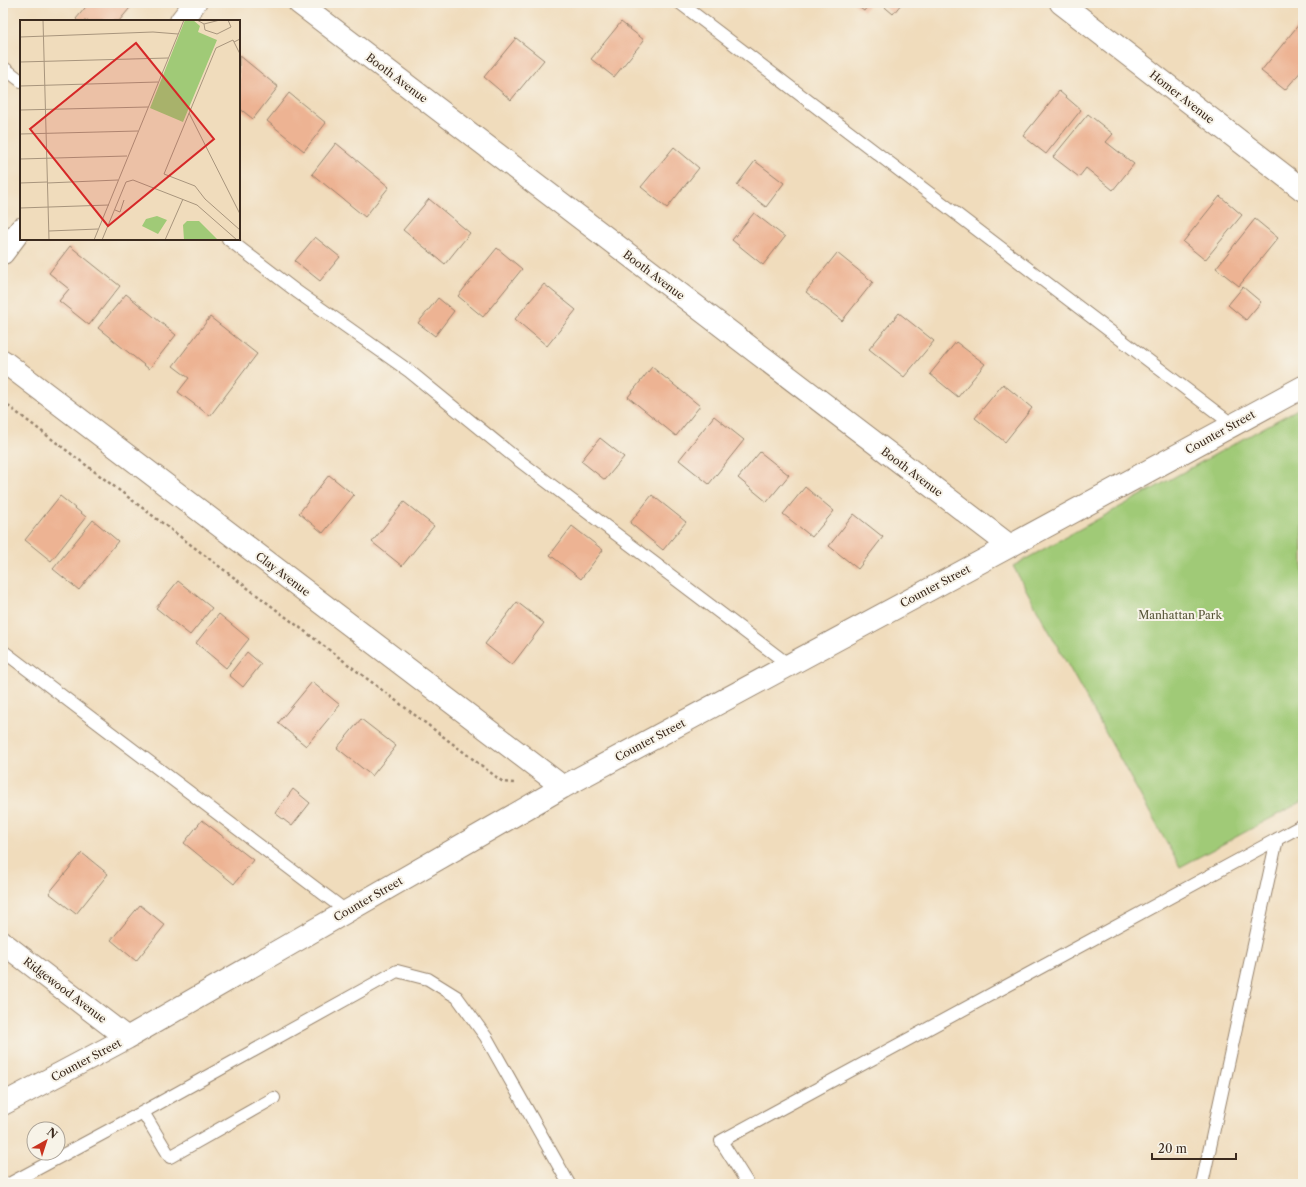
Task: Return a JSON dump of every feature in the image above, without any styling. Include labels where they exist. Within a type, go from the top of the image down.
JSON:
[{"type":"street","points":[[182,20],[195,3]]},
{"type":"street","name":"Booth Avenue","points":[[299,3],[1010,546]]},
{"type":"street","name":"Homer Avenue","points":[[1061,3],[1303,190]]},
{"type":"street","points":[[3,253],[20,230]]},
{"type":"street","name":"Clay Avenue","points":[[3,361],[563,786]]},
{"type":"street","name":"Counter Street","points":[[3,1104],[127,1038],[563,786],[1303,387]]},
{"type":"street","name":"Ridgewood Avenue","points":[[3,943],[127,1038]]},
{"type":"lane","points":[[680,3],[1233,425]]},
{"type":"lane","points":[[3,67],[20,80]]},
{"type":"lane","points":[[229,240],[296,291],[409,371],[517,459],[789,665]]},
{"type":"lane","points":[[3,651],[346,911]]},
{"type":"lane","points":[[748,1184],[721,1141],[1303,825]]},
{"type":"lane","points":[[1202,1184],[1277,839]]},
{"type":"lane","points":[[9,1184],[144,1112],[397,971],[428,979],[457,997],[486,1038],[568,1184]]},
{"type":"lane","points":[[144,1112],[170,1157],[274,1098]]},
{"type":"path","points":[[3,402],[503,782]]},
{"type":"green space","name":"Manhattan Park","points":[[1303,406],[1303,801],[1180,867],[1013,566]]},
{"type":"building","points":[[89,3],[134,3],[120,20],[76,19]]},
{"type":"building","points":[[853,3],[870,3],[864,11]]},
{"type":"building","points":[[880,3],[902,3],[893,14]]},
{"type":"building","points":[[621,22],[644,40],[614,77],[591,59]]},
{"type":"building","points":[[1300,23],[1303,26],[1303,69],[1285,90],[1261,71]]},
{"type":"building","points":[[516,38],[544,60],[511,100],[484,77]]},
{"type":"building","points":[[240,56],[278,87],[253,119],[240,109]]},
{"type":"building","points":[[1059,91],[1081,110],[1046,154],[1023,136]]},
{"type":"building","points":[[289,93],[326,123],[304,151],[267,121]]},
{"type":"building","points":[[1088,114],[1113,134],[1106,142],[1134,164],[1113,190],[1086,168],[1079,177],[1053,157]]},
{"type":"building","points":[[336,143],[389,187],[365,217],[312,174]]},
{"type":"building","points":[[674,147],[699,168],[667,208],[641,187]]},
{"type":"building","points":[[755,161],[784,183],[766,207],[737,185]]},
{"type":"building","points":[[1220,196],[1242,215],[1205,260],[1183,242]]},
{"type":"building","points":[[429,199],[470,233],[445,264],[403,230]]},
{"type":"building","points":[[754,213],[785,237],[763,265],[732,240]]},
{"type":"building","points":[[1255,219],[1278,238],[1239,286],[1216,268]]},
{"type":"building","points":[[315,237],[340,257],[320,281],[295,261]]},
{"type":"building","points":[[70,246],[120,286],[89,325],[59,301],[69,289],[49,273]]},
{"type":"building","points":[[497,248],[522,269],[483,317],[458,296]]},
{"type":"building","points":[[837,253],[873,282],[842,321],[806,292]]},
{"type":"building","points":[[544,284],[576,310],[547,346],[515,319]]},
{"type":"building","points":[[1243,287],[1261,302],[1246,320],[1228,305]]},
{"type":"building","points":[[126,294],[176,335],[149,369],[98,328]]},
{"type":"building","points":[[438,298],[454,311],[435,336],[418,323]]},
{"type":"building","points":[[899,313],[934,341],[904,377],[869,349]]},
{"type":"building","points":[[210,317],[257,354],[210,416],[178,392],[189,378],[173,366]]},
{"type":"building","points":[[956,342],[985,364],[958,397],[930,374]]},
{"type":"building","points":[[652,367],[700,406],[676,436],[628,397]]},
{"type":"building","points":[[1003,384],[1032,408],[1005,442],[975,418]]},
{"type":"building","points":[[714,416],[744,440],[709,484],[679,460]]},
{"type":"building","points":[[600,438],[624,457],[605,480],[581,461]]},
{"type":"building","points":[[760,452],[789,475],[767,502],[738,478]]},
{"type":"building","points":[[329,475],[354,495],[323,533],[299,513]]},
{"type":"building","points":[[805,487],[834,511],[812,537],[783,514]]},
{"type":"building","points":[[652,495],[686,522],[663,550],[630,523]]},
{"type":"building","points":[[60,496],[86,517],[51,561],[25,540]]},
{"type":"building","points":[[404,502],[434,526],[402,566],[372,542]]},
{"type":"building","points":[[854,514],[883,537],[858,569],[829,546]]},
{"type":"building","points":[[93,520],[118,541],[79,590],[53,569]]},
{"type":"building","points":[[572,526],[603,550],[581,579],[550,555]]},
{"type":"building","points":[[178,581],[212,608],[190,635],[156,608]]},
{"type":"building","points":[[517,602],[544,623],[512,665],[485,644]]},
{"type":"building","points":[[219,614],[249,639],[226,668],[196,643]]},
{"type":"building","points":[[247,652],[261,664],[243,687],[229,675]]},
{"type":"building","points":[[312,682],[340,705],[306,746],[278,723]]},
{"type":"building","points":[[361,719],[396,746],[372,776],[337,748]]},
{"type":"building","points":[[293,789],[310,803],[292,826],[275,813]]},
{"type":"building","points":[[202,820],[253,860],[234,884],[184,843]]},
{"type":"building","points":[[82,853],[108,874],[76,914],[49,893]]},
{"type":"building","points":[[140,905],[165,925],[136,961],[111,940]]}]
